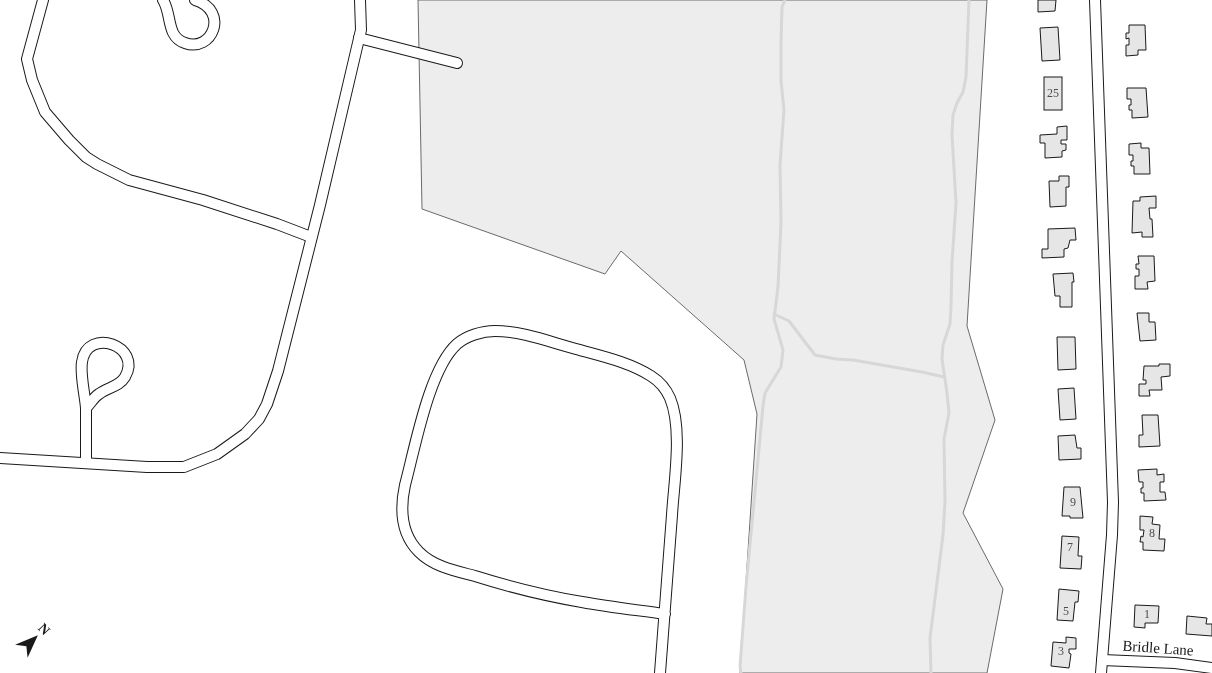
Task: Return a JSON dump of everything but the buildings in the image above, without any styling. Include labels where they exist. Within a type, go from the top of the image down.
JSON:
[{"type":"street","points":[[43,0],[28,59],[32,80],[38,100],[45,112],[86,157],[129,180],[202,200],[311,236]]},
{"type":"street","points":[[163,0],[167,6],[174,34],[179,40],[192,45],[206,40],[214,28],[213,13],[208,7],[195,0]]},
{"type":"street","points":[[0,458],[147,467],[184,467],[212,458],[245,434],[260,417],[271,394],[278,371],[320,205],[359,38],[361,20],[360,0]]},
{"type":"street","points":[[1095,0],[1113,502],[1101,673]]},
{"type":"street","points":[[359,38],[457,63]]},
{"type":"street","points":[[660,673],[665,614],[677,436],[674,412],[670,398],[663,386],[652,377],[626,364],[520,334],[493,331],[468,337],[458,343],[445,358],[435,377],[402,500],[402,515],[405,528],[419,552],[430,561],[443,567],[568,600],[665,614]]},
{"type":"street","points":[[86,408],[99,394],[119,384],[127,372],[128,364],[123,350],[110,343],[103,342],[89,348],[82,362],[86,408],[86,462]]},
{"type":"street","name":"Bridle Lane","points":[[1102,660],[1175,663],[1212,668]]},
{"type":"shaded area","points":[[418,0],[987,0],[967,326],[995,420],[963,513],[1003,589],[987,673],[740,673],[757,414],[744,360],[621,251],[605,274],[422,209]]},
{"type":"waterway","points":[[741,673],[746,587],[763,406],[765,393],[781,367],[783,350],[774,319],[778,287],[781,222],[780,165],[784,110],[781,81],[781,41],[782,7],[785,0]]},
{"type":"waterway","points":[[931,673],[930,638],[943,535],[945,502],[944,439],[949,413],[942,359],[943,345],[950,324],[956,203],[952,135],[953,115],[963,92],[966,77],[969,0]]},
{"type":"waterway","points":[[774,314],[789,321],[815,355],[944,377]]}]
